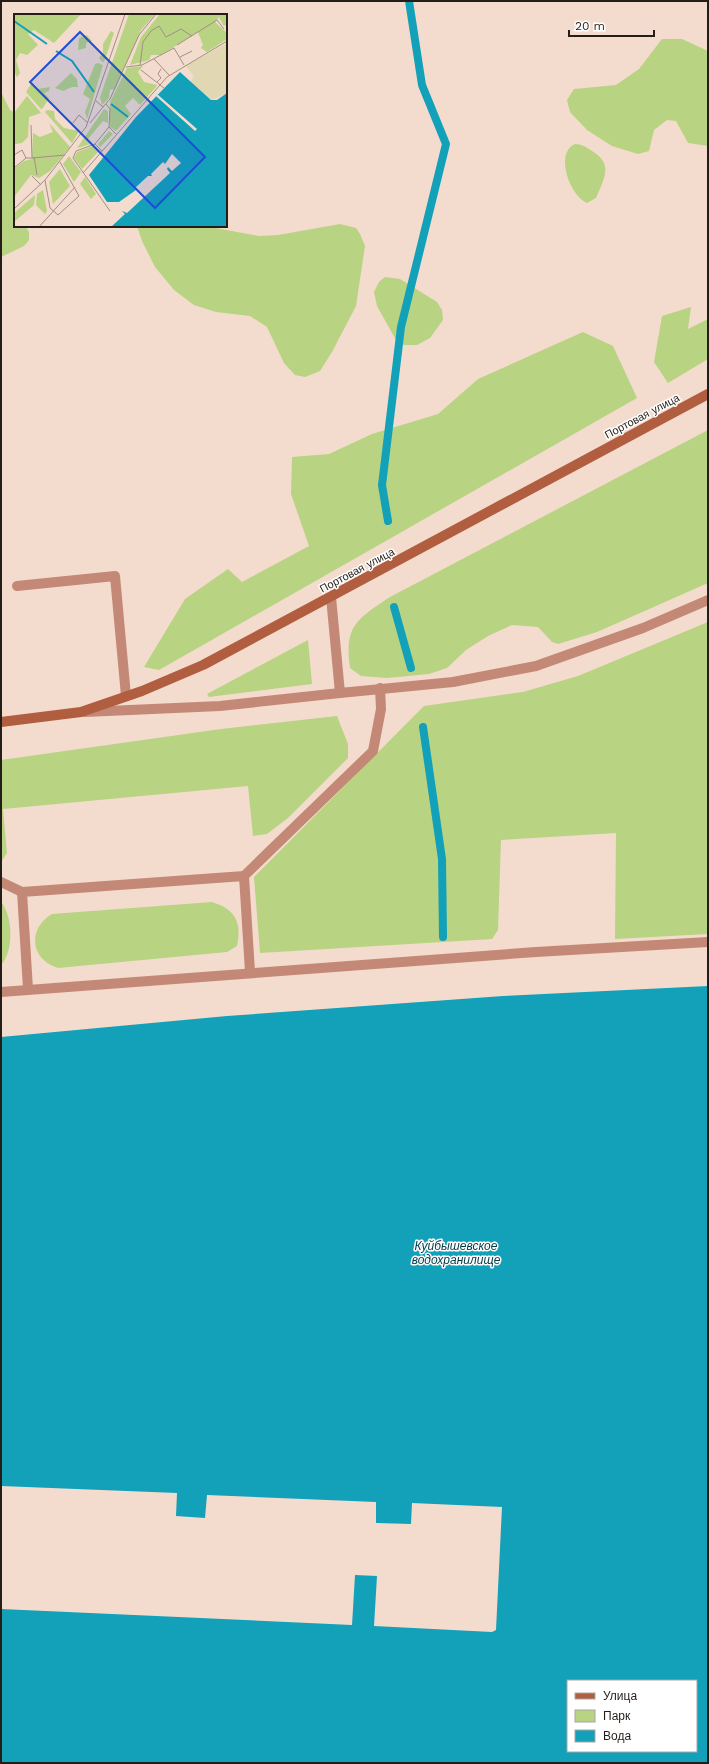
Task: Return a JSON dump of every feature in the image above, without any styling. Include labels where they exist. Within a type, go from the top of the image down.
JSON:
[{"type":"street","name":"Портовая улица","points":[[1,722],[81,712],[126,696],[203,665],[331,598],[708,394]]},
{"type":"lane","points":[[17,586],[115,576],[126,696]]},
{"type":"lane","points":[[331,598],[340,693]]},
{"type":"lane","points":[[81,712],[220,706],[380,688],[453,682],[536,666],[643,628],[708,600]]},
{"type":"lane","points":[[1,882],[22,892],[244,876],[373,751],[381,709],[380,688]]},
{"type":"lane","points":[[244,876],[250,972]]},
{"type":"lane","points":[[22,892],[28,989]]},
{"type":"lane","points":[[1,992],[250,972],[536,952],[708,942]]},
{"type":"green space","points":[[662,39],[682,39],[708,51],[708,146],[688,143],[676,121],[667,120],[654,130],[649,151],[638,154],[612,146],[587,130],[570,112],[567,100],[574,89],[616,85],[639,69]]},
{"type":"green space","points":[[1,92],[10,110],[14,112],[14,227],[26,227],[29,232],[29,240],[24,246],[1,257]]},
{"type":"green space","points":[[575,144],[584,146],[599,156],[605,167],[604,178],[596,198],[587,203],[581,199],[570,184],[565,165],[566,156],[569,149]]},
{"type":"green space","points":[[340,224],[356,228],[365,246],[356,306],[332,352],[320,371],[305,377],[295,375],[284,363],[267,327],[250,316],[216,312],[194,305],[174,290],[155,267],[142,241],[137,227],[210,227],[259,236],[278,235]]},
{"type":"green space","points":[[385,277],[400,279],[437,302],[442,310],[443,320],[430,338],[417,345],[404,345],[396,340],[377,306],[374,292],[379,282]]},
{"type":"green space","points":[[691,307],[688,329],[708,319],[708,359],[668,383],[654,362],[662,316]]},
{"type":"green space","points":[[583,332],[613,346],[637,398],[159,670],[144,667],[185,599],[228,569],[242,582],[309,546],[291,494],[292,457],[329,454],[372,434],[438,414],[478,379]]},
{"type":"green space","points":[[708,430],[708,583],[597,632],[558,644],[552,642],[538,627],[512,625],[488,636],[466,650],[447,668],[429,674],[387,678],[361,676],[350,668],[349,642],[355,625],[369,611],[390,597]]},
{"type":"green space","points":[[708,622],[708,934],[615,939],[616,833],[501,840],[498,930],[492,939],[260,953],[254,877],[424,706],[523,692],[578,676]]},
{"type":"green space","points":[[308,640],[312,684],[209,697],[207,694]]},
{"type":"green space","points":[[337,716],[348,744],[348,758],[288,818],[267,834],[253,836],[248,786],[3,809],[7,853],[1,862],[1,760],[221,729]]},
{"type":"green space","points":[[1,902],[5,908],[10,924],[10,943],[5,959],[1,965]]},
{"type":"green space","points":[[212,902],[226,908],[235,918],[237,923],[237,946],[227,952],[58,968],[48,964],[41,958],[37,951],[35,943],[39,927],[44,920],[52,914]]},
{"type":"water","name":"Куйбышевское водохранилище","points":[[708,986],[708,1763],[1,1763],[1,1609],[352,1625],[355,1575],[377,1576],[374,1626],[492,1632],[496,1630],[502,1507],[412,1503],[411,1524],[376,1523],[376,1502],[207,1495],[205,1518],[176,1516],[177,1493],[1,1486],[1,1037],[227,1016],[503,996]]},
{"type":"waterway","points":[[388,521],[382,485],[401,327],[446,144],[422,85],[409,1]]},
{"type":"waterway","points":[[394,607],[411,668]]},
{"type":"waterway","points":[[423,727],[442,859],[443,937]]}]
